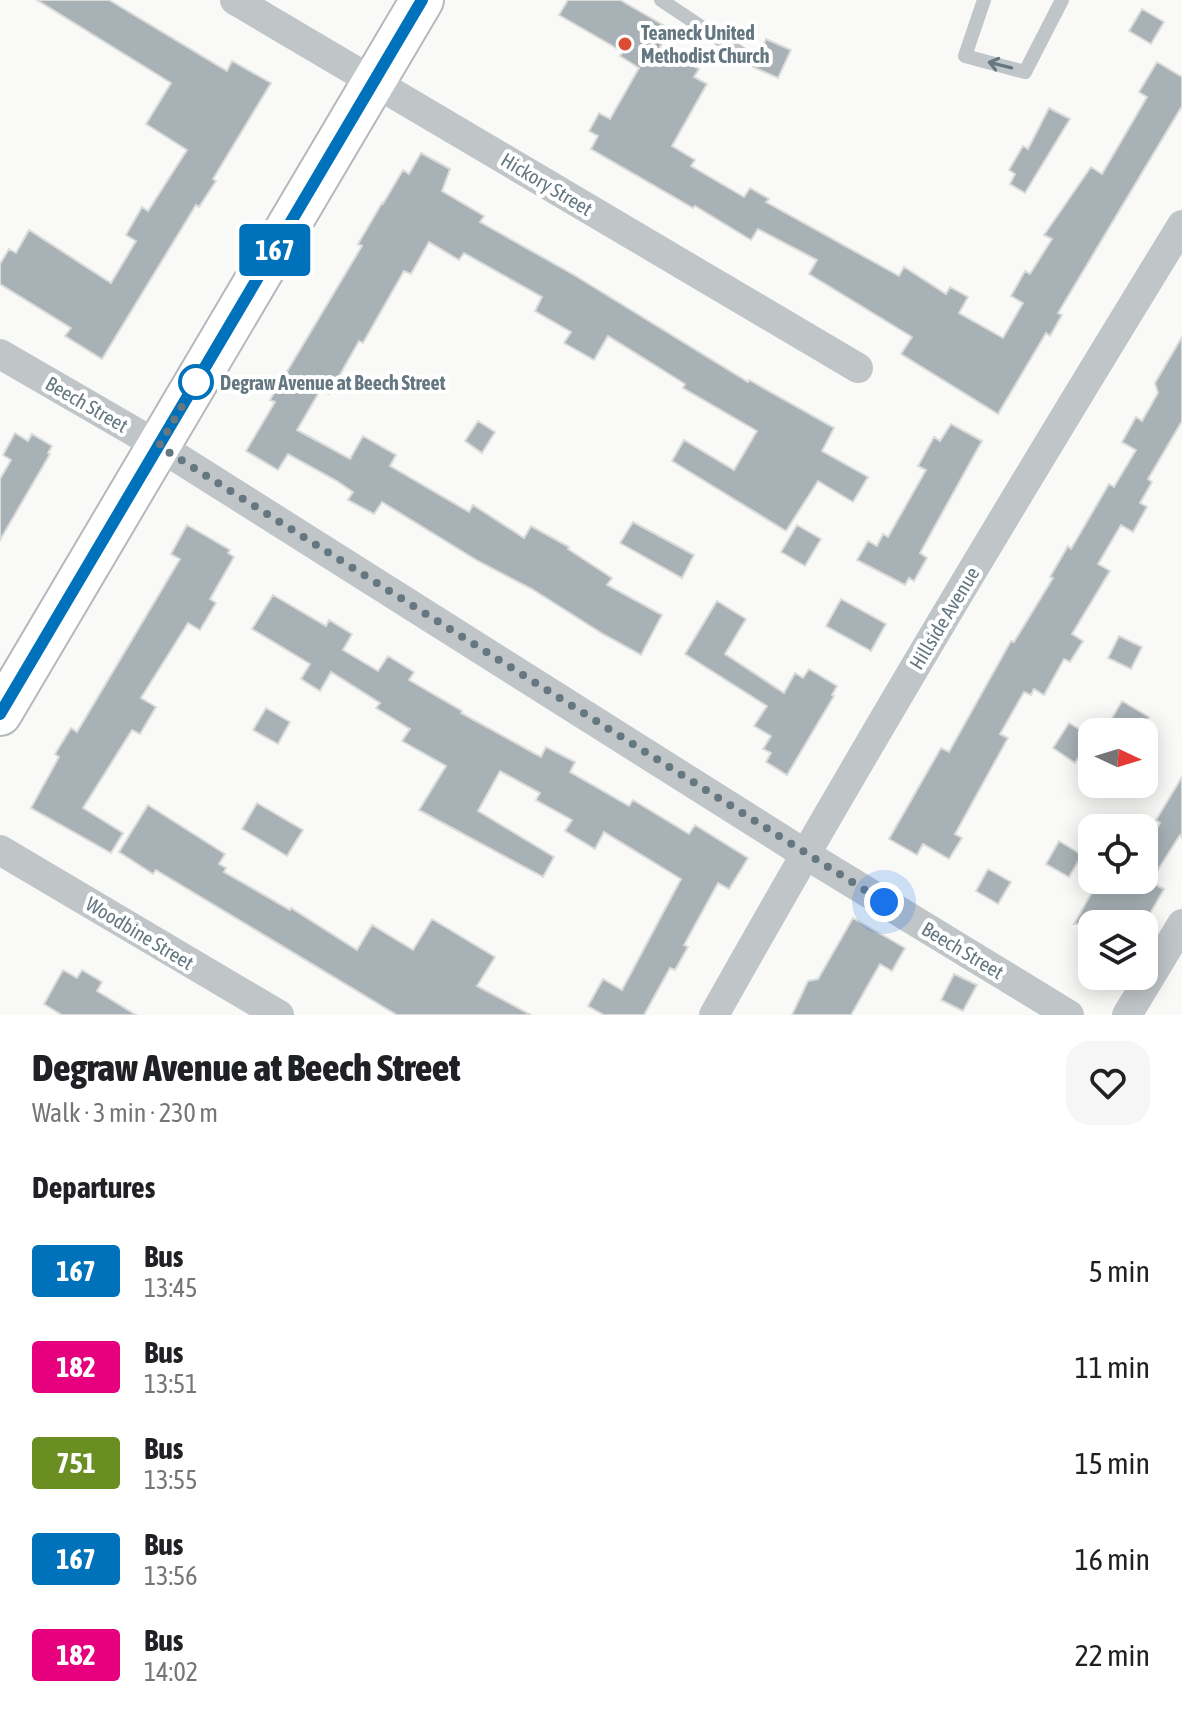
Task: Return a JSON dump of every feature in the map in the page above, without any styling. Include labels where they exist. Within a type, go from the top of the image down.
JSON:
[{"type":"main road","points":[[0,714],[422,0]]},
{"type":"street","name":"Hickory Street","points":[[235,0],[858,368]]},
{"type":"street","name":"Hillside Avenue","points":[[714,1015],[1025,481],[1182,225]]},
{"type":"street","name":"Beech Street","points":[[0,354],[159,446],[805,854],[1069,1015]]},
{"type":"street","name":"Woodbine Street","points":[[0,850],[279,1015]]},
{"type":"street","points":[[1127,1015],[1182,924]]},
{"type":"lane","points":[[661,0],[745,56]]},
{"type":"lane","points":[[984,0],[965,56],[1025,72],[1062,0]]},
{"type":"building","points":[[37,0],[109,0],[227,71],[232,61],[271,83],[213,179],[216,181],[199,207],[196,205],[102,359],[65,336],[71,328],[0,284],[0,264],[9,249],[16,253],[29,230],[111,283],[136,241],[126,235],[142,207],[148,211],[187,150],[146,124],[171,83]]},
{"type":"building","points":[[568,0],[620,0],[670,29],[660,47],[699,69],[694,77],[707,84],[672,146],[695,160],[691,166],[744,197],[750,188],[769,199],[766,202],[899,276],[904,267],[946,294],[950,287],[968,297],[959,313],[1003,338],[1023,303],[1011,296],[1025,271],[1030,274],[1052,239],[1044,235],[1091,167],[1102,174],[1147,97],[1139,92],[1157,62],[1182,77],[1182,106],[1058,313],[1062,315],[1050,336],[1046,333],[998,414],[901,354],[912,337],[809,274],[817,260],[758,229],[751,240],[591,149],[598,136],[589,131],[599,113],[610,119],[639,68],[620,56],[623,52],[559,15]]},
{"type":"building","points":[[1142,9],[1164,22],[1151,44],[1129,31]]},
{"type":"building","points":[[766,39],[791,50],[778,78],[753,67]]},
{"type":"building","points":[[1049,108],[1070,119],[1025,193],[1010,184],[1015,174],[1009,170],[1023,146],[1028,149]]},
{"type":"building","points":[[421,153],[450,169],[442,191],[484,216],[480,222],[574,275],[748,382],[834,428],[822,451],[868,477],[853,502],[818,481],[786,531],[672,461],[684,440],[734,470],[757,431],[683,388],[685,384],[608,336],[594,360],[564,343],[571,332],[535,311],[542,297],[464,253],[459,260],[429,242],[411,274],[404,271],[363,343],[359,341],[329,394],[321,389],[297,430],[350,459],[363,436],[396,455],[390,466],[469,512],[473,505],[524,538],[531,526],[569,547],[612,578],[607,585],[662,615],[641,655],[382,502],[374,514],[348,500],[353,492],[288,454],[278,470],[246,451],[275,402],[270,400],[362,246],[358,244],[382,203],[403,170],[409,174]]},
{"type":"building","points":[[1182,337],[1182,421],[1148,479],[1152,482],[1140,503],[1147,507],[1133,532],[1121,525],[1098,564],[1110,571],[1072,634],[1083,641],[1070,662],[1064,659],[1044,695],[1034,689],[1031,695],[1024,692],[1000,734],[1008,738],[955,834],[962,838],[949,859],[923,844],[917,855],[889,839],[941,748],[949,752],[1011,641],[1014,642],[1053,578],[1050,577],[1068,546],[1071,549],[1109,484],[1114,487],[1136,450],[1122,442],[1136,417],[1142,421],[1158,393],[1155,383]]},
{"type":"building","points":[[478,421],[495,432],[482,453],[465,441]]},
{"type":"building","points":[[951,424],[982,441],[920,553],[927,558],[914,581],[909,578],[905,585],[857,560],[868,541],[877,546],[883,534],[888,537],[926,470],[918,466],[934,437],[940,441]]},
{"type":"building","points":[[15,433],[28,441],[32,434],[52,446],[0,540],[0,479],[11,460],[3,455]]},
{"type":"building","points":[[633,522],[694,555],[682,578],[620,543]]},
{"type":"building","points":[[187,525],[230,550],[228,553],[234,557],[210,599],[216,603],[200,630],[188,623],[141,698],[156,707],[140,734],[132,730],[83,808],[123,833],[111,853],[31,808],[59,757],[55,754],[71,728],[77,732],[180,559],[171,554]]},
{"type":"building","points":[[797,525],[821,539],[805,566],[781,552]]},
{"type":"building","points":[[273,595],[326,626],[329,620],[352,634],[343,650],[378,671],[388,656],[414,672],[409,680],[461,713],[541,757],[546,747],[575,762],[570,772],[629,806],[633,800],[689,834],[695,825],[748,858],[729,889],[718,883],[684,945],[688,947],[675,970],[670,968],[644,1015],[604,1015],[588,1006],[603,979],[622,990],[681,879],[604,832],[595,849],[565,831],[572,820],[536,800],[540,793],[500,771],[478,811],[554,857],[543,877],[419,810],[446,766],[402,741],[410,729],[376,708],[380,703],[331,672],[320,691],[301,679],[310,664],[252,629]]},
{"type":"building","points":[[841,599],[886,624],[871,651],[826,626]]},
{"type":"building","points":[[717,601],[746,619],[725,654],[784,693],[795,673],[803,678],[809,669],[837,686],[787,775],[766,762],[771,753],[763,749],[771,736],[754,726],[767,706],[685,654]]},
{"type":"building","points":[[1119,636],[1142,647],[1131,669],[1108,658]]},
{"type":"building","points":[[1122,701],[1149,717],[1148,718],[1112,718]]},
{"type":"building","points":[[266,708],[290,722],[278,744],[253,730]]},
{"type":"building","points":[[1069,723],[1078,728],[1078,758],[1075,763],[1053,748]]},
{"type":"building","points":[[1182,777],[1182,837],[1180,835],[1158,869],[1160,823],[1158,817]]},
{"type":"building","points":[[257,803],[303,830],[287,856],[242,829]]},
{"type":"building","points":[[148,805],[225,854],[219,864],[226,868],[224,872],[291,908],[357,950],[372,925],[413,950],[432,919],[495,957],[477,986],[531,1015],[397,1015],[156,870],[153,874],[119,852]]},
{"type":"building","points":[[1059,841],[1078,853],[1078,862],[1069,877],[1046,864]]},
{"type":"building","points":[[988,869],[1011,882],[998,904],[976,891]]},
{"type":"building","points":[[1158,886],[1164,889],[1152,910],[1082,910],[1091,894],[1158,894]]},
{"type":"building","points":[[853,918],[905,948],[892,971],[880,964],[851,1015],[792,1015],[808,981],[818,979]]},
{"type":"building","points":[[63,970],[77,978],[82,970],[102,982],[97,991],[136,1015],[62,1015],[44,1004]]},
{"type":"building","points":[[954,974],[977,985],[963,1011],[941,1000]]},
{"type":"bus line","name":"167","points":[[0,714],[422,0]]},
{"type":"place","name":"Teaneck United Methodist Church","points":[[625,44]]},
{"type":"place","name":"Degraw Avenue at Beech Street","points":[[196,382]]},
{"type":"route","points":[[196,382],[159,446],[884,902]]}]
